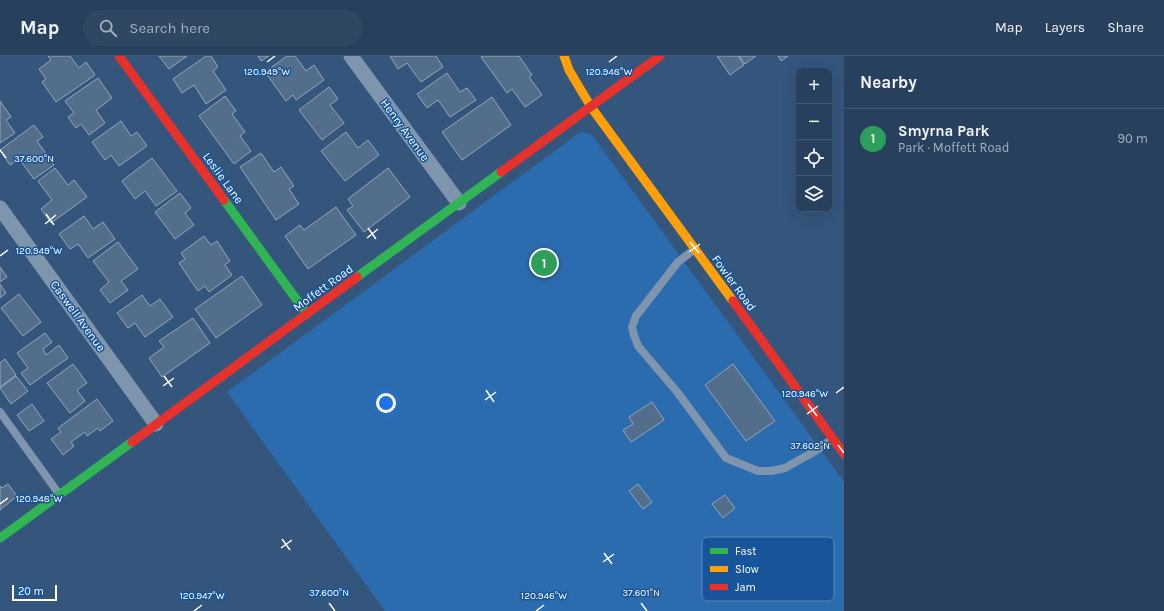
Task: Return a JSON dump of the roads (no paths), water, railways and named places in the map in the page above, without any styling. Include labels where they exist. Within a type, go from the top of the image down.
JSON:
[{"type":"street","name":"Leslie Lane","points":[[119,56],[307,314]]},
{"type":"street","name":"Henry Avenue","points":[[351,56],[459,203]]},
{"type":"street","name":"Fowler Road","points":[[564,56],[569,70],[591,107],[844,454]]},
{"type":"street","name":"Moffett Road","points":[[0,538],[660,56]]},
{"type":"street","name":"Caswell Avenue","points":[[0,208],[156,424]]},
{"type":"lane","points":[[695,249],[678,262],[636,316],[632,327],[638,346],[678,393],[726,458],[758,471],[771,471],[785,468],[817,450],[833,438]]},
{"type":"lane","points":[[0,412],[60,494]]},
{"type":"place","name":"Smyrna Park","points":[[544,263]]}]
